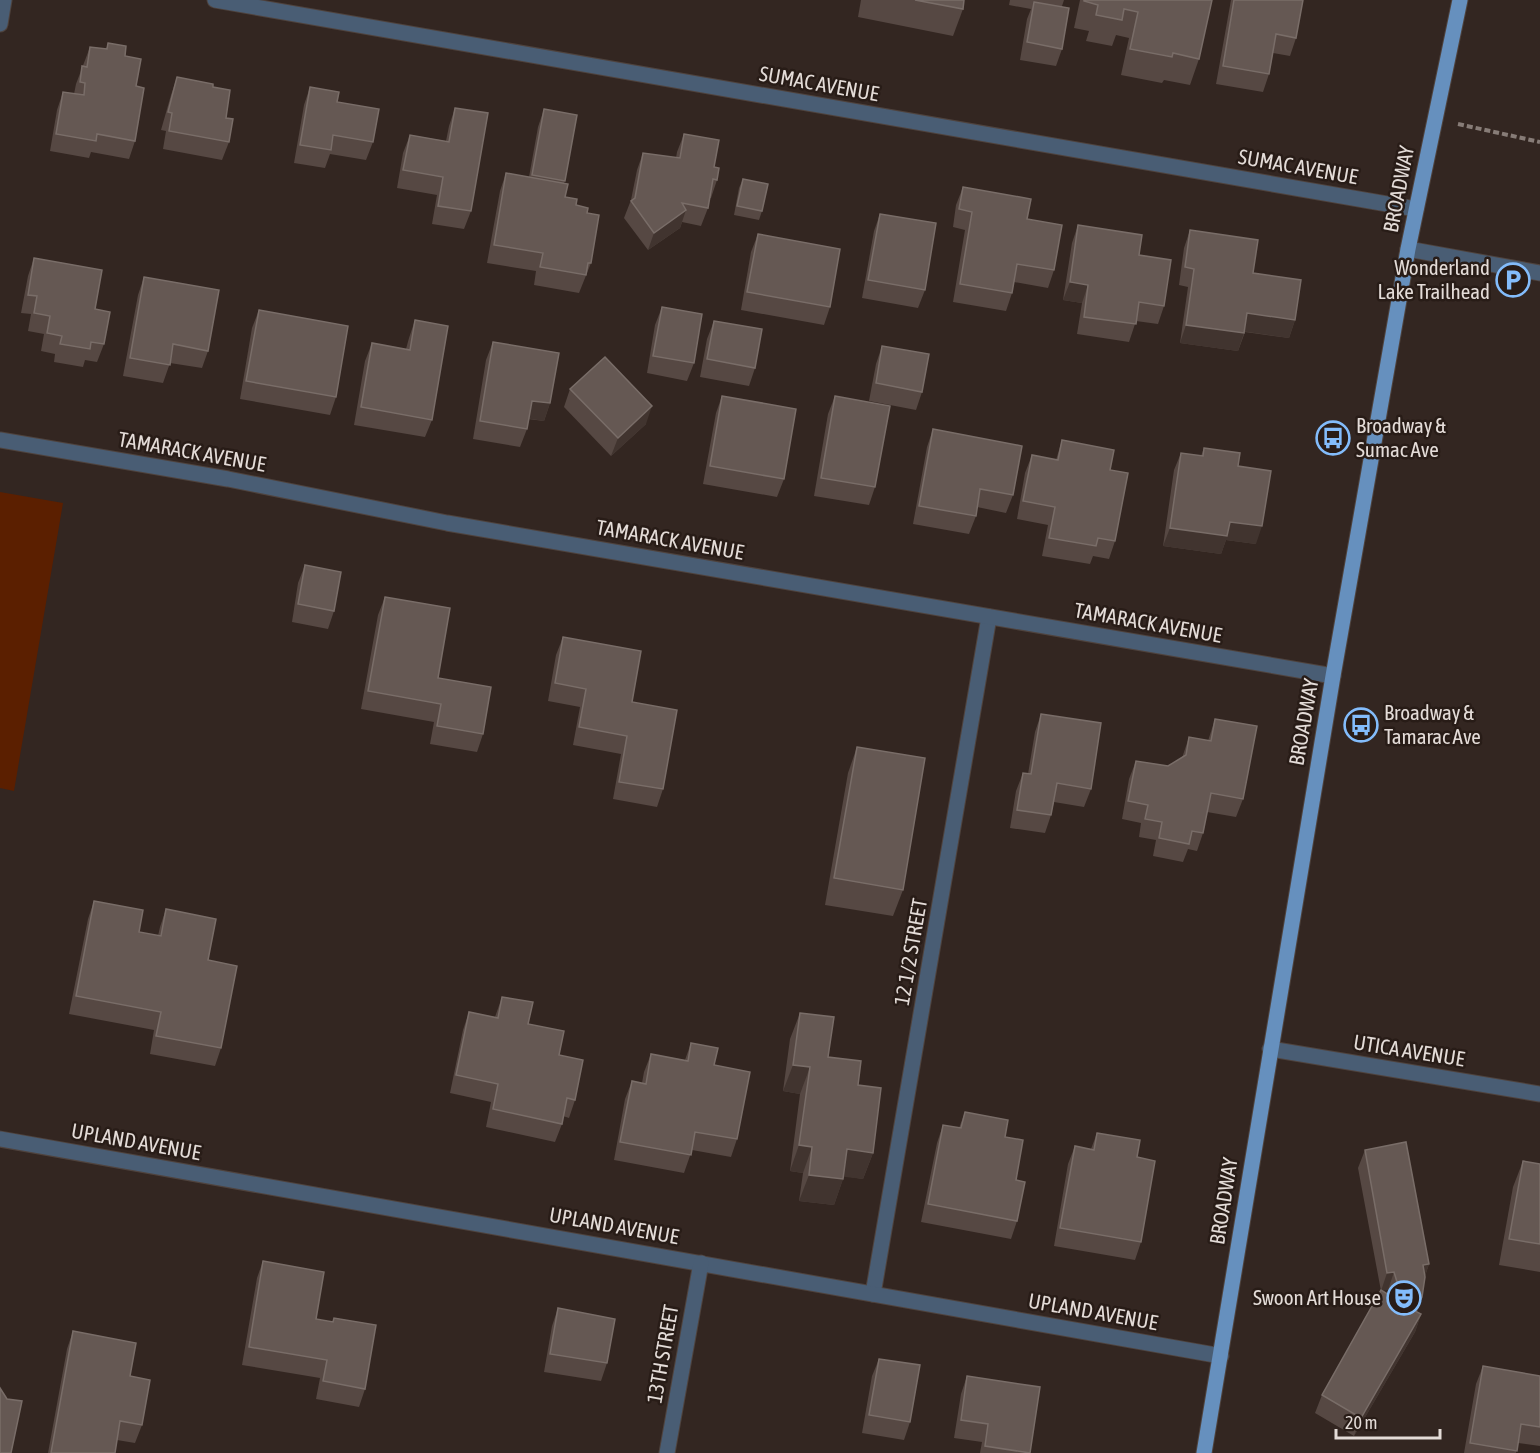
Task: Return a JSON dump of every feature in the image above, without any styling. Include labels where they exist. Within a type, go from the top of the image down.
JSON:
[{"type":"main road","name":"BROADWAY","points":[[1204,1453],[1333,676],[1408,249],[1460,0]]},
{"type":"street","points":[[0,24],[4,0]]},
{"type":"street","name":"SUMAC AVENUE","points":[[215,0],[1416,209]]},
{"type":"street","points":[[1408,249],[1540,273]]},
{"type":"street","name":"TAMARACK AVENUE","points":[[0,440],[228,479],[458,525],[1333,676]]},
{"type":"street","name":"12 1/2 STREET","points":[[873,1294],[989,617]]},
{"type":"street","name":"UTICA AVENUE","points":[[1270,1049],[1540,1094]]},
{"type":"street","name":"UPLAND AVENUE","points":[[0,1139],[1221,1356]]},
{"type":"street","name":"13TH STREET","points":[[667,1453],[701,1263]]},
{"type":"path","points":[[1434,118],[1513,138],[1540,142]]},
{"type":"shaded area","points":[[0,492],[63,503],[14,791],[0,788]]},
{"type":"building","points":[[915,0],[964,0],[963,9]]},
{"type":"building","points":[[1084,0],[1212,0],[1199,59],[1173,53],[1172,57],[1130,49],[1138,12],[1124,9],[1122,20],[1096,15],[1098,5]]},
{"type":"building","points":[[1234,0],[1303,0],[1296,38],[1276,34],[1269,74],[1223,66]]},
{"type":"building","points":[[1034,2],[1069,8],[1062,49],[1027,42]]},
{"type":"building","points":[[108,43],[126,46],[125,56],[141,59],[136,86],[144,88],[135,141],[97,134],[96,141],[56,134],[63,92],[84,95],[85,83],[80,82],[82,66],[87,67],[90,47],[107,49]]},
{"type":"building","points":[[177,77],[230,90],[226,118],[233,119],[229,142],[169,131],[172,113],[168,112]]},
{"type":"building","points":[[310,87],[339,92],[337,102],[379,109],[373,142],[333,135],[331,150],[300,145]]},
{"type":"building","points":[[455,108],[488,113],[471,211],[438,206],[443,177],[403,170],[410,135],[449,142]]},
{"type":"building","points":[[544,109],[577,115],[565,181],[532,175]]},
{"type":"building","points":[[684,134],[719,140],[714,167],[719,168],[717,180],[713,179],[708,208],[682,203],[686,210],[654,233],[631,201],[635,198],[643,153],[680,158]]},
{"type":"building","points":[[506,173],[568,184],[565,197],[577,199],[576,205],[588,208],[587,213],[599,215],[591,263],[588,263],[586,275],[540,267],[543,253],[494,245]]},
{"type":"building","points":[[743,179],[768,184],[762,211],[737,206]]},
{"type":"building","points":[[963,187],[1031,199],[1027,219],[1062,225],[1054,270],[1017,264],[1012,293],[960,284],[972,212],[959,209]]},
{"type":"building","points":[[880,214],[936,223],[925,290],[868,280]]},
{"type":"building","points":[[1078,225],[1142,235],[1139,255],[1171,260],[1164,306],[1139,302],[1136,324],[1084,317],[1088,285],[1070,282]]},
{"type":"building","points":[[1190,230],[1258,240],[1253,273],[1301,280],[1295,320],[1247,313],[1244,333],[1186,325],[1194,269],[1185,267]]},
{"type":"building","points":[[758,234],[840,249],[830,307],[747,292]]},
{"type":"building","points":[[34,258],[102,270],[95,309],[110,312],[104,344],[91,342],[90,349],[60,344],[62,336],[47,333],[50,316],[34,313],[37,296],[28,295]]},
{"type":"building","points":[[144,277],[219,290],[208,351],[173,344],[170,365],[130,358]]},
{"type":"building","points":[[662,307],[702,314],[694,363],[653,356]]},
{"type":"building","points":[[259,310],[348,326],[336,397],[246,381]]},
{"type":"building","points":[[415,320],[448,326],[432,420],[361,407],[372,343],[410,350]]},
{"type":"building","points":[[714,321],[762,329],[755,368],[707,359]]},
{"type":"building","points":[[493,342],[559,353],[550,403],[532,401],[527,429],[480,421]]},
{"type":"building","points":[[882,346],[929,354],[922,392],[876,383]]},
{"type":"building","points":[[605,357],[652,406],[618,438],[570,389]]},
{"type":"building","points":[[722,396],[796,409],[784,479],[710,466]]},
{"type":"building","points":[[835,396],[890,406],[875,487],[821,478]]},
{"type":"building","points":[[933,429],[1022,446],[1013,495],[980,489],[976,516],[919,506]]},
{"type":"building","points":[[1062,440],[1114,450],[1110,470],[1128,473],[1115,541],[1098,538],[1096,546],[1049,538],[1055,507],[1023,501],[1032,455],[1058,460]]},
{"type":"building","points":[[1204,448],[1240,453],[1238,466],[1271,471],[1262,526],[1230,522],[1227,536],[1170,528],[1181,453],[1203,456]]},
{"type":"building","points":[[305,565],[341,572],[334,611],[298,604]]},
{"type":"building","points":[[385,597],[450,608],[438,678],[491,687],[483,734],[437,726],[441,704],[368,691]]},
{"type":"building","points":[[563,637],[641,651],[632,702],[677,710],[663,789],[619,782],[627,736],[579,727],[586,689],[555,683]]},
{"type":"building","points":[[1041,714],[1101,723],[1091,789],[1057,783],[1051,815],[1017,810],[1023,773],[1031,774]]},
{"type":"building","points":[[1215,719],[1257,726],[1243,799],[1211,793],[1203,833],[1192,831],[1189,844],[1159,838],[1162,822],[1145,819],[1148,805],[1128,801],[1136,761],[1168,766],[1186,755],[1189,737],[1211,741]]},
{"type":"building","points":[[857,747],[925,758],[903,890],[834,878]]},
{"type":"building","points":[[94,901],[143,910],[139,932],[161,936],[166,909],[216,919],[208,960],[237,966],[221,1048],[156,1036],[161,1012],[76,996]]},
{"type":"building","points":[[502,997],[533,1002],[528,1024],[564,1031],[559,1055],[583,1060],[575,1100],[567,1098],[562,1124],[493,1109],[498,1084],[456,1075],[469,1012],[498,1018]]},
{"type":"building","points":[[800,1013],[834,1017],[828,1057],[861,1061],[858,1085],[881,1088],[873,1153],[847,1149],[843,1179],[809,1175],[812,1147],[799,1145],[810,1067],[793,1065]]},
{"type":"building","points":[[691,1043],[718,1048],[714,1065],[750,1072],[737,1139],[695,1132],[691,1155],[620,1142],[632,1081],[646,1084],[651,1054],[688,1061]]},
{"type":"building","points":[[965,1112],[1008,1120],[1005,1137],[1023,1140],[1016,1180],[1025,1182],[1017,1221],[928,1204],[943,1125],[961,1128]]},
{"type":"building","points":[[1097,1133],[1140,1140],[1137,1157],[1155,1161],[1141,1242],[1060,1228],[1075,1146],[1094,1150]]},
{"type":"building","name":"Swoon Art House","points":[[1406,1142],[1429,1264],[1423,1265],[1425,1277],[1422,1297],[1415,1311],[1421,1314],[1361,1418],[1322,1395],[1381,1290],[1389,1295],[1397,1282],[1394,1272],[1387,1273],[1365,1150]]},
{"type":"building","points":[[1523,1161],[1540,1164],[1540,1244],[1509,1239]]},
{"type":"building","points":[[263,1261],[324,1272],[316,1319],[333,1322],[334,1318],[376,1325],[365,1389],[323,1381],[327,1360],[249,1347]]},
{"type":"building","points":[[558,1308],[615,1319],[607,1363],[550,1354]]},
{"type":"building","points":[[73,1331],[136,1343],[130,1376],[150,1380],[142,1425],[120,1421],[115,1453],[51,1453]]},
{"type":"building","points":[[879,1359],[920,1365],[910,1422],[869,1415]]},
{"type":"building","points":[[1483,1366],[1540,1376],[1540,1427],[1521,1424],[1517,1451],[1470,1443]]},
{"type":"building","points":[[967,1376],[1040,1387],[1030,1453],[985,1446],[988,1424],[961,1420]]},
{"type":"building","points":[[0,1388],[7,1399],[22,1401],[11,1453],[0,1453]]},
{"type":"place","name":"Wonderland Lake Trailhead","points":[[1513,280]]},
{"type":"place","name":"Broadway & Sumac Ave","points":[[1333,438]]},
{"type":"place","name":"Broadway & Tamarac Ave","points":[[1361,725]]},
{"type":"place","name":"Swoon Art House","points":[[1404,1298]]}]
